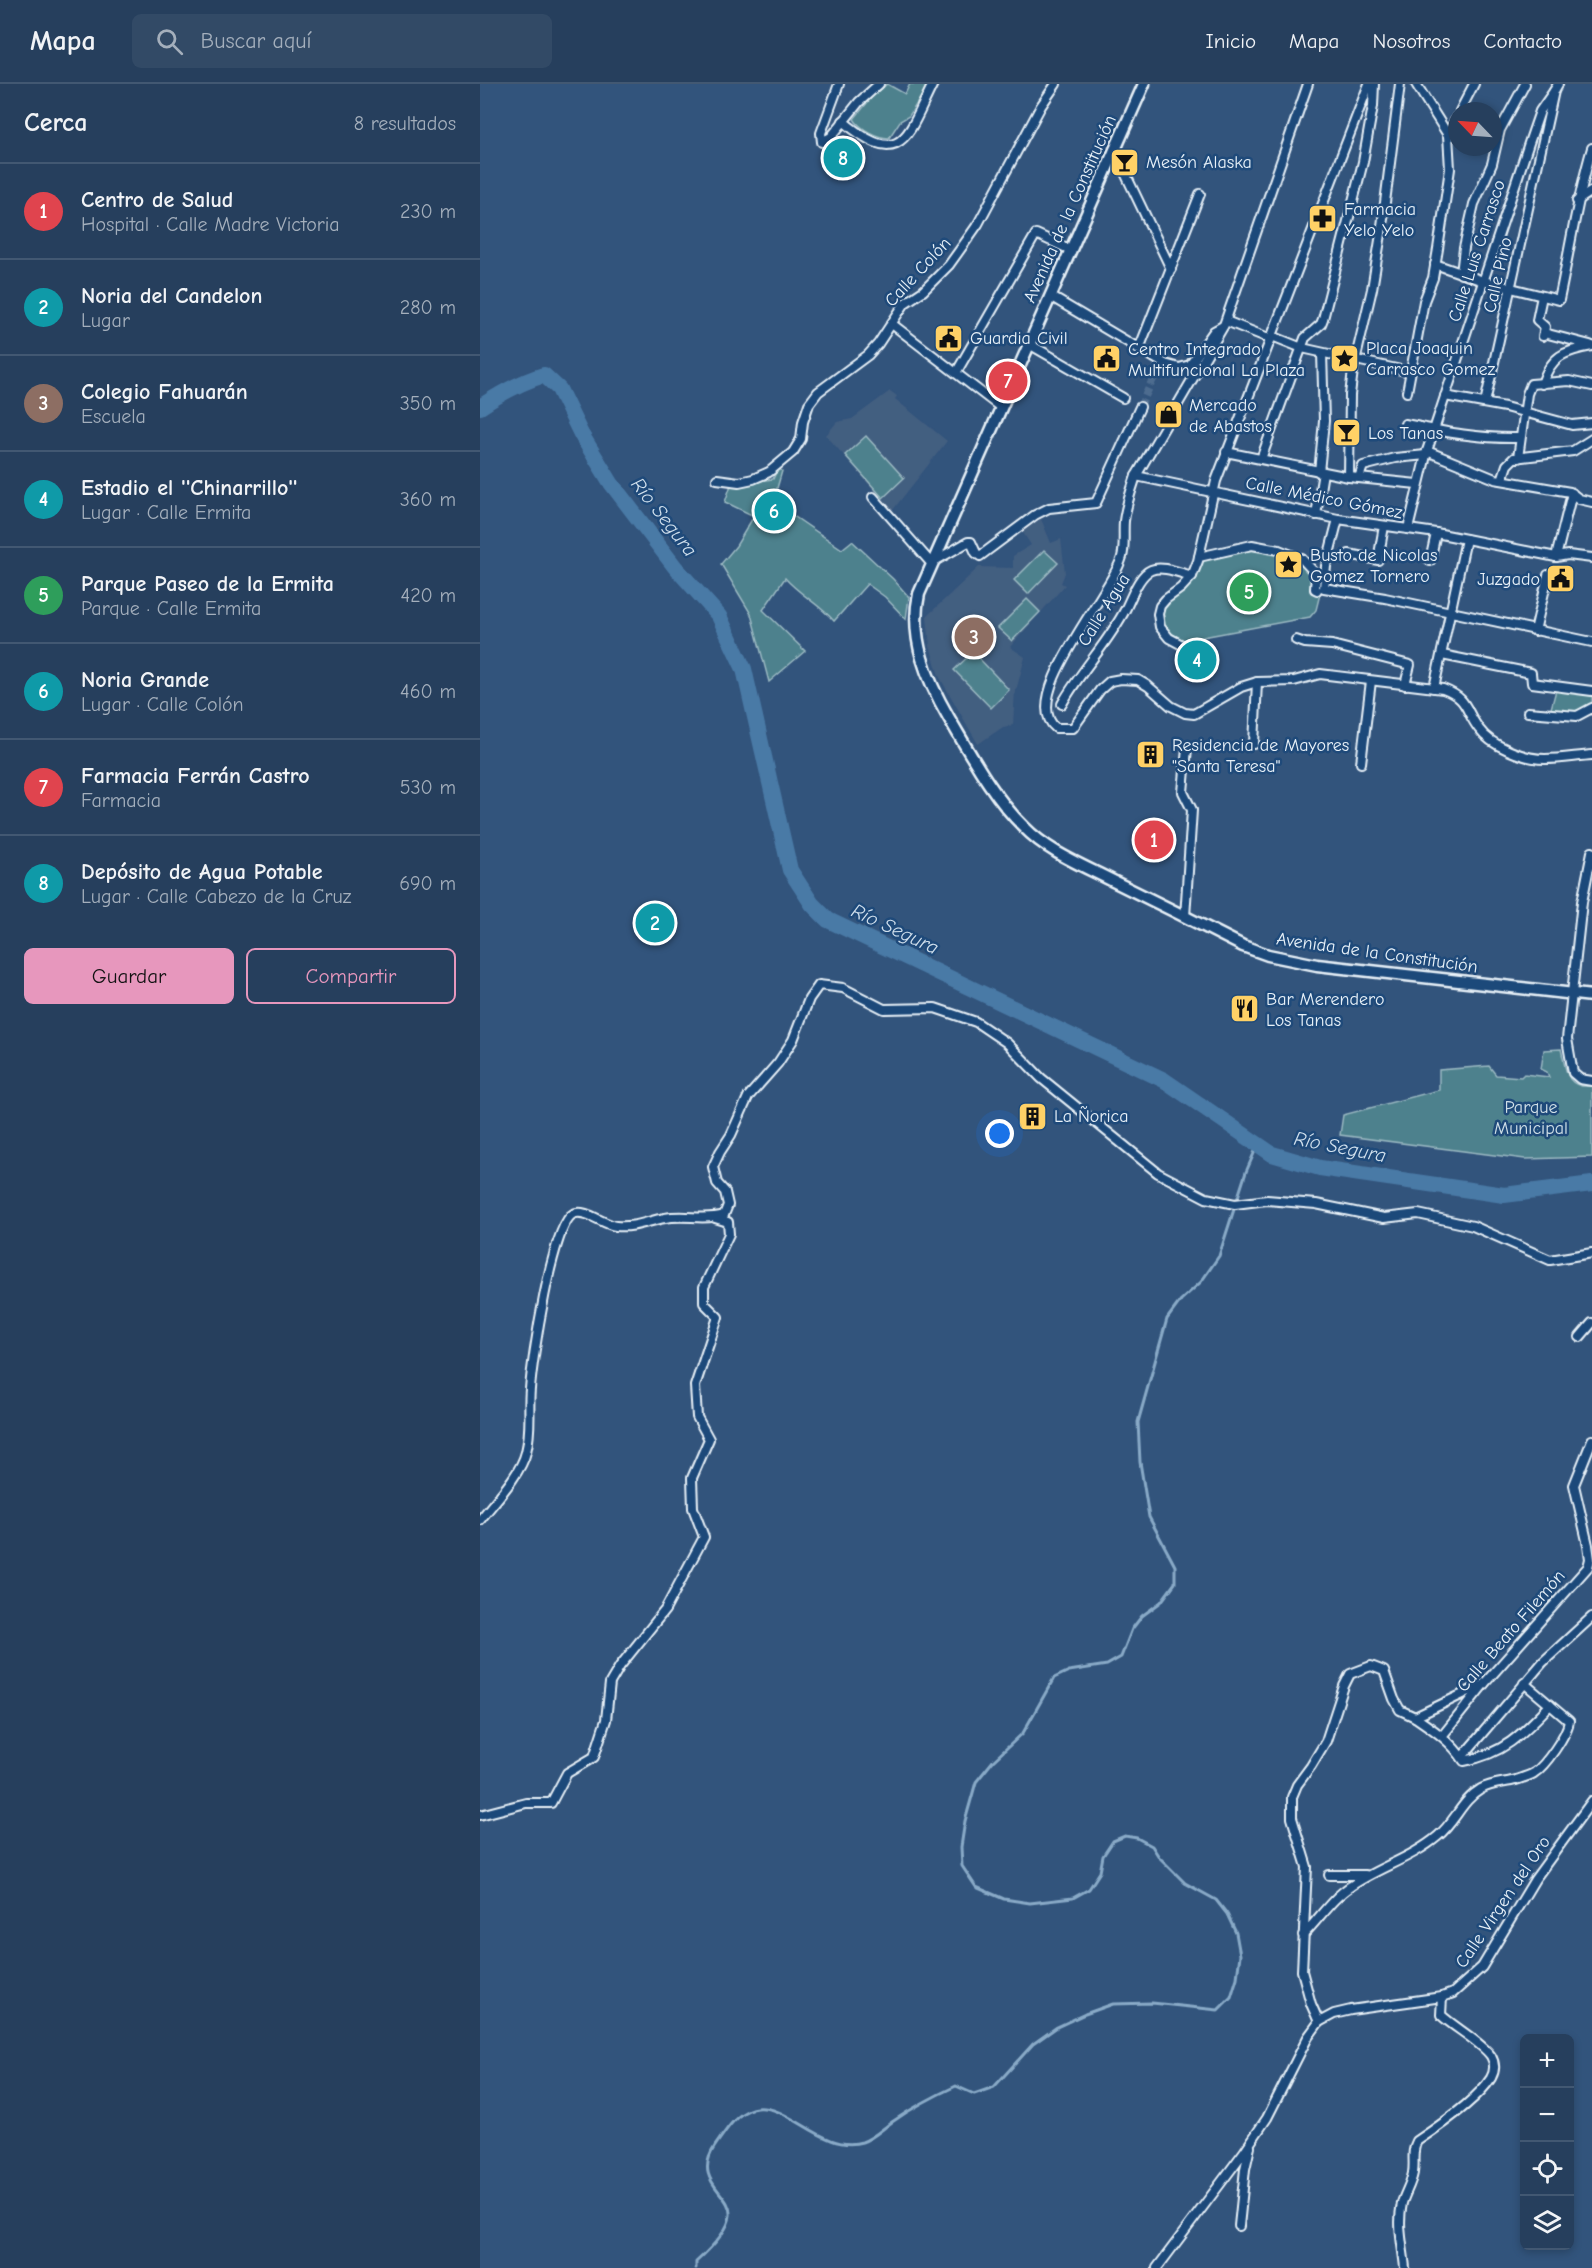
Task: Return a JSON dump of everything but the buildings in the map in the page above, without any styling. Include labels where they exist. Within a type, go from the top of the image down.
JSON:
[{"type":"street","points":[[839,84],[821,133],[822,142],[831,137],[859,102],[879,84]]},
{"type":"street","points":[[843,121],[865,137],[892,146],[904,140],[910,131],[933,84]]},
{"type":"street","name":"Calle Colón","points":[[717,479],[739,482],[753,479],[782,463],[801,439],[803,422],[809,404],[818,392],[868,355],[905,303],[923,291],[949,265],[978,224],[1041,106],[1056,84]]},
{"type":"street","name":"Avenida de la Constitución","points":[[1144,84],[919,594],[915,612],[923,665],[931,686],[1004,804],[1025,829],[1056,852],[1243,946],[1269,956],[1298,962],[1592,996]]},
{"type":"street","points":[[1308,84],[1225,323],[1137,476],[1127,504],[1122,557],[1089,619],[1053,678],[1046,709],[1052,724],[1062,729],[1073,728],[1100,690],[1110,681],[1138,680],[1171,706],[1185,713],[1194,714],[1240,687],[1257,682],[1294,681],[1320,674],[1434,688],[1454,694],[1465,702],[1480,731],[1502,746],[1533,758],[1592,755]]},
{"type":"street","points":[[1197,653],[1169,638],[1160,627],[1158,614],[1160,606],[1192,576],[1226,452],[1371,84]]},
{"type":"street","points":[[1261,459],[1302,348],[1310,332],[1321,324],[1323,319],[1363,162],[1373,106],[1371,84]]},
{"type":"street","points":[[1349,477],[1350,395],[1382,234],[1400,84]]},
{"type":"street","points":[[1416,84],[1448,135]]},
{"type":"street","points":[[1465,102],[1474,84]]},
{"type":"street","points":[[1461,274],[1474,204],[1492,164],[1500,130],[1525,84]]},
{"type":"street","name":"Calle Luis Carrasco","points":[[1408,529],[1426,453],[1483,281],[1540,111],[1556,87]]},
{"type":"street","name":"Calle Pino","points":[[1485,403],[1556,87]]},
{"type":"street","points":[[1435,264],[1483,281],[1559,300],[1577,201],[1592,148]]},
{"type":"street","points":[[1114,150],[1171,269]]},
{"type":"street","points":[[1407,392],[1424,301],[1435,264],[1450,169],[1449,156]]},
{"type":"street","points":[[1577,201],[1592,191]]},
{"type":"street","points":[[1139,349],[1200,195]]},
{"type":"street","points":[[956,373],[1036,234],[1071,250]]},
{"type":"street","points":[[1050,296],[1165,364],[1179,368],[1190,365],[1214,331],[1225,323]]},
{"type":"street","points":[[1542,296],[1537,320],[1545,327],[1543,334],[1592,346]]},
{"type":"street","points":[[1225,323],[1302,348],[1410,372]]},
{"type":"street","points":[[892,324],[1000,407]]},
{"type":"street","points":[[1029,344],[1123,398]]},
{"type":"street","points":[[1542,384],[1548,366],[1554,360],[1564,354],[1592,346]]},
{"type":"street","points":[[1316,515],[1324,421],[1322,353]]},
{"type":"street","points":[[1518,458],[1524,412],[1531,384],[1569,381],[1592,386]]},
{"type":"street","points":[[1445,396],[1524,412],[1572,426],[1592,423]]},
{"type":"street","points":[[873,497],[931,563],[968,542],[971,542],[980,556],[1035,515],[1049,508],[1096,503],[1140,407]]},
{"type":"street","points":[[1405,424],[1455,435],[1520,438]]},
{"type":"street","points":[[1502,480],[1507,465],[1514,458],[1573,451],[1592,439]]},
{"type":"street","points":[[1226,452],[1349,477],[1418,484]]},
{"type":"street","points":[[1359,478],[1363,466],[1426,453],[1502,480],[1572,493],[1579,499],[1592,502]]},
{"type":"street","name":"Calle Médico Gómez","points":[[1137,476],[1338,519],[1436,533],[1556,557],[1568,555],[1592,558]]},
{"type":"street","points":[[1556,557],[1572,493]]},
{"type":"street","points":[[1320,589],[1338,519]]},
{"type":"street","points":[[1349,554],[1378,560],[1384,526]]},
{"type":"street","points":[[1430,561],[1436,533]]},
{"type":"street","points":[[1434,688],[1466,539]]},
{"type":"street","points":[[1199,557],[1252,545],[1279,550],[1302,559],[1316,574],[1315,590],[1385,598],[1592,642]]},
{"type":"street","name":"Calle Agua","points":[[1062,704],[1120,620],[1145,574],[1153,569],[1162,569],[1192,576]]},
{"type":"street","points":[[1535,630],[1548,574]]},
{"type":"street","points":[[1296,640],[1332,645],[1410,665],[1405,685]]},
{"type":"street","points":[[1442,655],[1531,673],[1532,683],[1589,693],[1592,691]]},
{"type":"street","points":[[1361,763],[1371,681]]},
{"type":"street","points":[[1254,744],[1257,682]]},
{"type":"street","points":[[1528,712],[1577,716],[1592,708]]},
{"type":"street","points":[[1185,917],[1192,810],[1183,792],[1187,748]]},
{"type":"street","points":[[1592,852],[1582,902],[1567,1039],[1573,1073],[1580,1079],[1592,1081]]},
{"type":"street","points":[[715,1218],[724,1215],[728,1205],[725,1192],[717,1184],[713,1167],[720,1152],[731,1135],[748,1097],[778,1063],[793,1040],[809,999],[819,985],[828,984],[843,988],[884,1009],[935,1008],[976,1022],[1007,1043],[1041,1078],[1158,1173],[1206,1198],[1234,1204],[1267,1200],[1316,1204],[1384,1218],[1418,1214],[1473,1226],[1550,1260],[1591,1253]]},
{"type":"street","points":[[480,1520],[512,1478],[525,1455],[531,1425],[529,1390],[534,1354],[558,1237],[564,1223],[573,1214],[580,1213],[614,1226],[635,1227],[665,1218],[715,1218],[728,1222],[729,1234],[704,1287],[704,1303],[718,1317],[695,1386],[697,1417],[709,1439],[692,1478],[693,1508],[704,1537],[666,1610],[620,1666],[610,1683],[606,1720],[594,1757],[567,1773],[550,1803],[526,1803],[480,1815]]},
{"type":"street","points":[[1580,1337],[1592,1323]]},
{"type":"street","name":"Calle Beato Filemón","points":[[1443,1735],[1484,1684],[1588,1567],[1590,1559],[1588,1545],[1574,1485],[1592,1440]]},
{"type":"street","points":[[1463,1759],[1543,1662],[1592,1617]]},
{"type":"street","points":[[1157,2268],[1267,2118],[1308,2037],[1319,2022],[1311,2004],[1302,1971],[1307,1867],[1292,1818],[1292,1797],[1297,1785],[1326,1741],[1350,1674],[1371,1666],[1384,1671],[1400,1710],[1443,1735],[1463,1759]]},
{"type":"street","points":[[1303,1935],[1348,1888],[1369,1874],[1418,1851],[1438,1836],[1450,1825],[1464,1803],[1482,1789],[1535,1773],[1560,1743],[1568,1729],[1569,1721],[1524,1683]]},
{"type":"street","points":[[1415,1717],[1484,1684]]},
{"type":"street","points":[[1463,1759],[1484,1757],[1503,1748],[1527,1729],[1550,1705]]},
{"type":"street","name":"Calle Virgen del Oro","points":[[1319,2022],[1334,2014],[1351,2010],[1442,1997],[1453,1994],[1465,1985],[1482,1967],[1534,1879],[1592,1801]]},
{"type":"street","points":[[1329,1875],[1369,1874]]},
{"type":"street","points":[[1405,2268],[1400,2222],[1403,2201],[1413,2170],[1413,2148],[1417,2141],[1462,2108],[1491,2078],[1495,2067],[1490,2056],[1476,2041],[1456,2029],[1441,2015],[1442,1997]]},
{"type":"street","points":[[1239,2226],[1245,2169],[1252,2140]]},
{"type":"shaded area","points":[[890,391],[897,396],[895,399],[947,441],[892,511],[826,435],[837,422],[852,419]]},
{"type":"shaded area","points":[[1041,519],[1051,543],[1061,539],[1065,573],[1061,583],[1065,585],[1010,647],[1025,657],[1015,690],[1013,725],[1003,727],[978,744],[939,676],[930,646],[927,616],[979,567],[1013,568],[1013,556],[1031,545],[1022,531]]},
{"type":"green space","points":[[887,84],[905,94],[910,84],[929,84],[909,116],[900,121],[889,138],[869,132],[854,119],[872,97]]},
{"type":"green space","points":[[866,436],[904,478],[883,498],[845,455]]},
{"type":"green space","points":[[778,468],[782,471],[773,502],[842,549],[852,541],[909,597],[906,619],[885,597],[867,584],[834,621],[785,578],[763,610],[805,651],[769,682],[751,614],[721,564],[736,546],[754,516],[725,502],[732,482],[773,479]]},
{"type":"green space","points":[[1253,549],[1290,559],[1324,578],[1316,610],[1310,617],[1203,637],[1194,646],[1163,627],[1161,610],[1169,599],[1188,586],[1204,558],[1230,551]]},
{"type":"green space","points":[[1044,550],[1058,563],[1028,594],[1014,580]]},
{"type":"green space","points":[[1027,599],[1040,612],[1012,641],[998,628]]},
{"type":"green space","points":[[973,652],[1009,690],[991,708],[954,670]]},
{"type":"green space","points":[[1556,690],[1592,694],[1592,710],[1549,716]]},
{"type":"green space","name":"Parque Municipal","points":[[1561,1049],[1568,1076],[1572,1081],[1583,1086],[1592,1086],[1592,1157],[1525,1159],[1340,1135],[1343,1115],[1439,1090],[1439,1070],[1489,1066],[1496,1075],[1521,1077],[1524,1074],[1549,1077],[1547,1072],[1541,1069],[1544,1050]]},
{"type":"waterway","name":"Río Segura","points":[[480,407],[511,388],[544,375],[559,389],[581,434],[611,483],[675,567],[719,616],[744,669],[790,870],[812,904],[828,920],[1164,1080],[1272,1154],[1320,1168],[1504,1195],[1592,1184]]},
{"type":"waterway","points":[[696,2268],[696,2262],[726,2228],[730,2215],[729,2207],[710,2178],[709,2158],[728,2128],[745,2112],[759,2108],[772,2110],[831,2140],[846,2144],[862,2142],[915,2107],[956,2086],[974,2094],[994,2087],[1033,2044],[1057,2027],[1085,2014],[1113,2004],[1152,2003],[1218,2010],[1231,1997],[1237,1978],[1240,1955],[1236,1933],[1227,1914],[1216,1900],[1185,1883],[1159,1857],[1152,1846],[1137,1838],[1125,1836],[1113,1841],[1103,1856],[1100,1872],[1089,1889],[1073,1898],[1030,1903],[1004,1899],[976,1887],[962,1866],[961,1847],[965,1821],[976,1782],[993,1761],[1023,1733],[1054,1678],[1069,1671],[1107,1665],[1121,1657],[1132,1629],[1142,1616],[1161,1602],[1175,1583],[1175,1566],[1149,1517],[1140,1462],[1138,1422],[1167,1319],[1181,1300],[1201,1282],[1219,1256],[1246,1172],[1258,1144]]},
{"type":"tunnel","points":[[1140,407],[1161,362]]},
{"type":"place","name":"Depósito de Agua Potable","points":[[843,158]]},
{"type":"place","name":"Mesón Alaska","points":[[1125,162]]},
{"type":"place","name":"Farmacia Yelo Yelo","points":[[1323,219]]},
{"type":"place","name":"Guardia Civil","points":[[949,338]]},
{"type":"place","name":"Placa Joaquin Carrasco Gomez","points":[[1345,358]]},
{"type":"place","name":"Centro Integrado Multifuncional La Plaza","points":[[1107,359]]},
{"type":"place","name":"Farmacia Ferrán Castro","points":[[1008,381]]},
{"type":"place","name":"Mercado de Abastos","points":[[1168,415]]},
{"type":"place","name":"Los Tanas","points":[[1347,433]]},
{"type":"place","name":"Noria Grande","points":[[774,511]]},
{"type":"place","name":"Busto de Nicolas Gomez Tornero","points":[[1289,565]]},
{"type":"place","name":"Juzgado","points":[[1561,579]]},
{"type":"place","name":"Parque Paseo de la Ermita","points":[[1249,592]]},
{"type":"place","name":"Colegio Fahuarán","points":[[974,637]]},
{"type":"place","name":"Estadio el ''Chinarrillo''","points":[[1197,660]]},
{"type":"place","name":"Residencia de Mayores \"Santa Teresa\"","points":[[1151,755]]},
{"type":"place","name":"Centro de Salud","points":[[1154,840]]},
{"type":"place","name":"Noria del Candelon","points":[[655,923]]},
{"type":"place","name":"Bar Merendero Los Tanas","points":[[1245,1009]]},
{"type":"place","name":"La Ñorica","points":[[1033,1116]]}]
